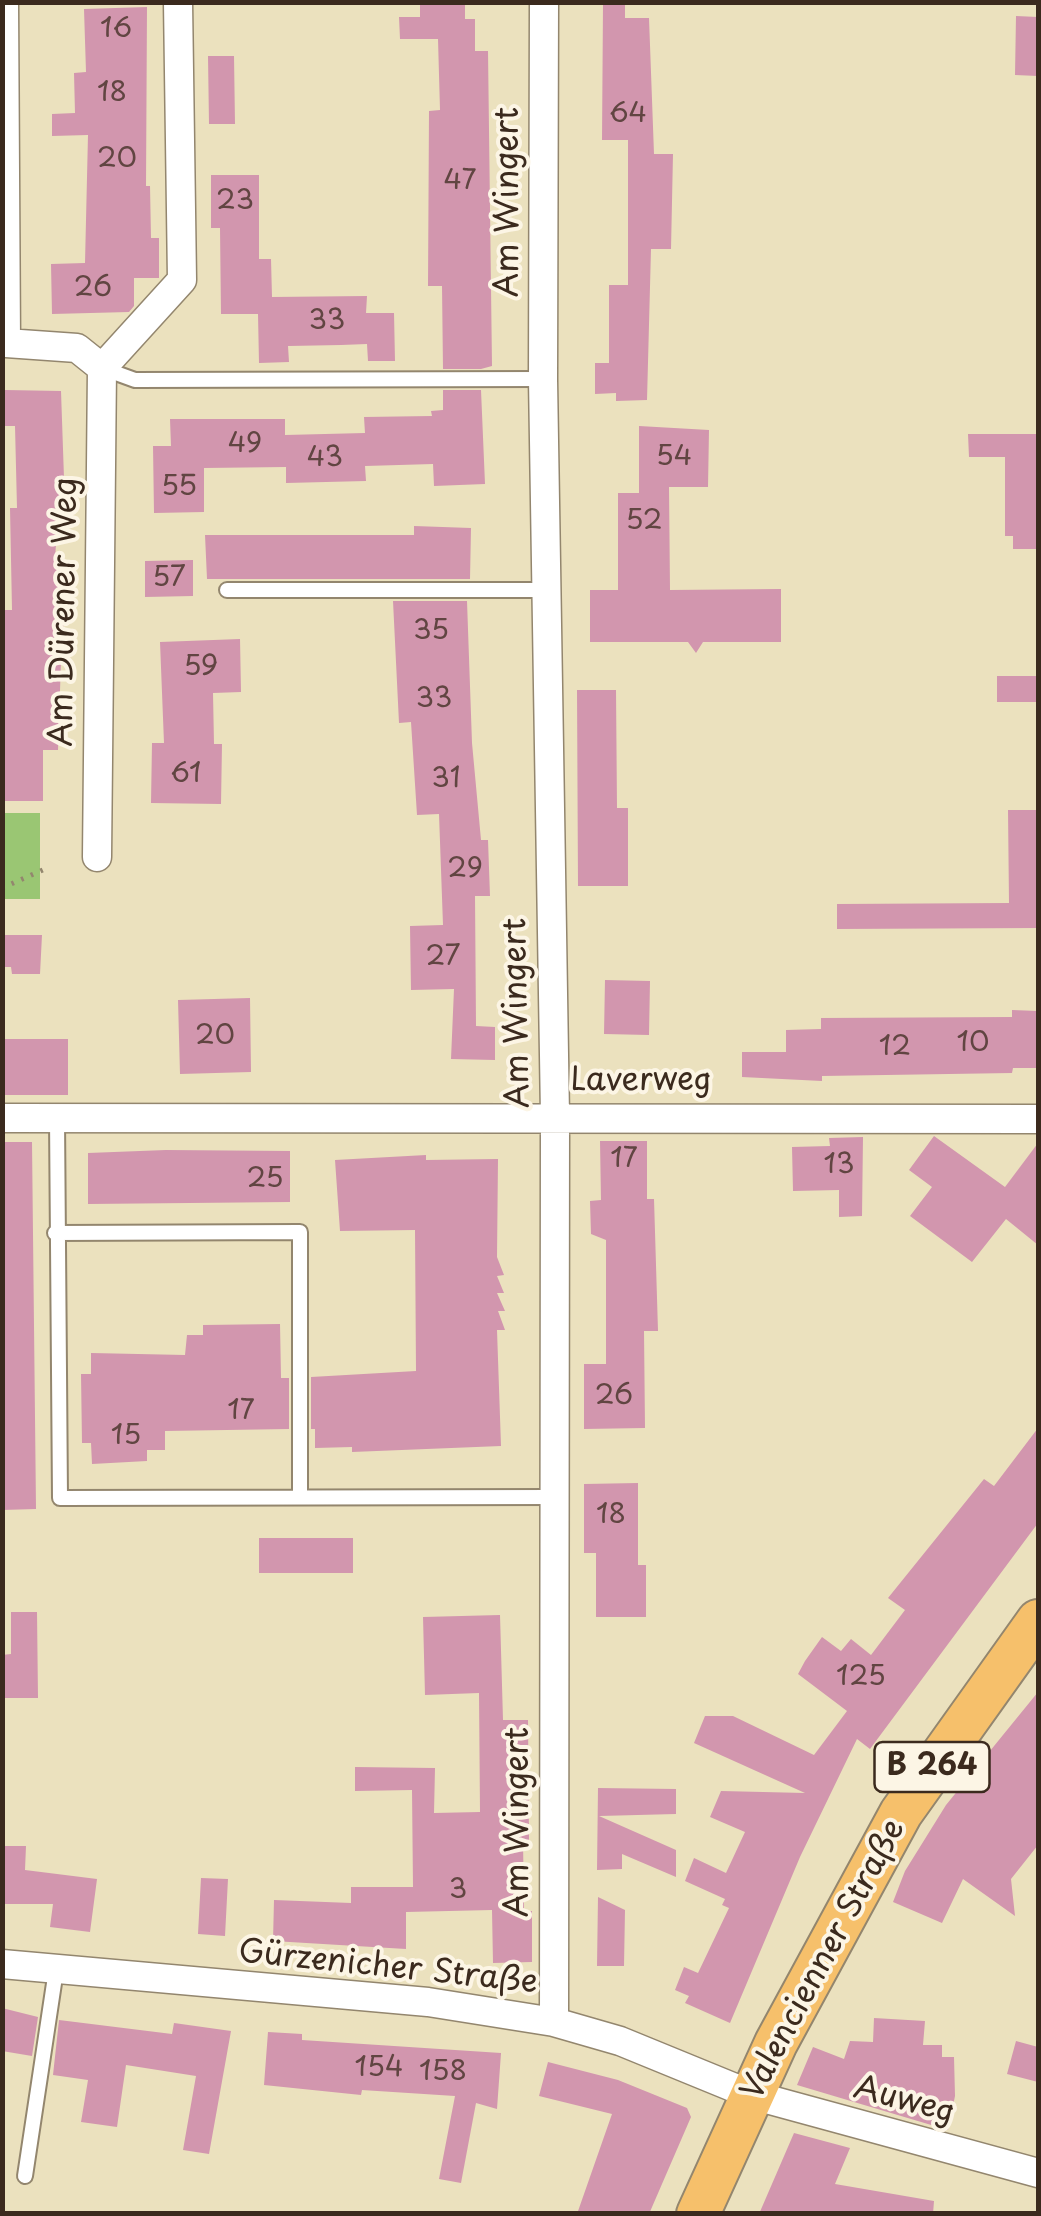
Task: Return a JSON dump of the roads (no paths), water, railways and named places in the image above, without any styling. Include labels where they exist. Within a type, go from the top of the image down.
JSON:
[{"type":"main road","name":"Valencienner Straße","points":[[698,2214],[752,2095],[839,1922],[901,1813],[1038,1620]]},
{"type":"street","points":[[4,2],[6,344],[76,348],[102,368],[182,280],[178,2]]},
{"type":"street","name":"Am Wingert","points":[[544,2],[543,379],[555,1116],[554,2022]]},
{"type":"street","name":"Am Dürener Weg","points":[[97,857],[102,368]]},
{"type":"street","name":"Laverweg","points":[[2,1118],[1038,1119]]},
{"type":"street","name":"Gürzenicher Straße","points":[[2,1964],[428,2002],[554,2022],[620,2042],[752,2095]]},
{"type":"street","name":"Auweg","points":[[752,2095],[1038,2173]]},
{"type":"lane","points":[[102,368],[135,380],[543,379]]},
{"type":"lane","points":[[226,590],[546,590]]},
{"type":"lane","points":[[56,1118],[60,1498],[300,1494],[554,1497]]},
{"type":"lane","points":[[55,1232],[300,1232],[300,1494]]},
{"type":"lane","points":[[25,2176],[56,1970]]}]
